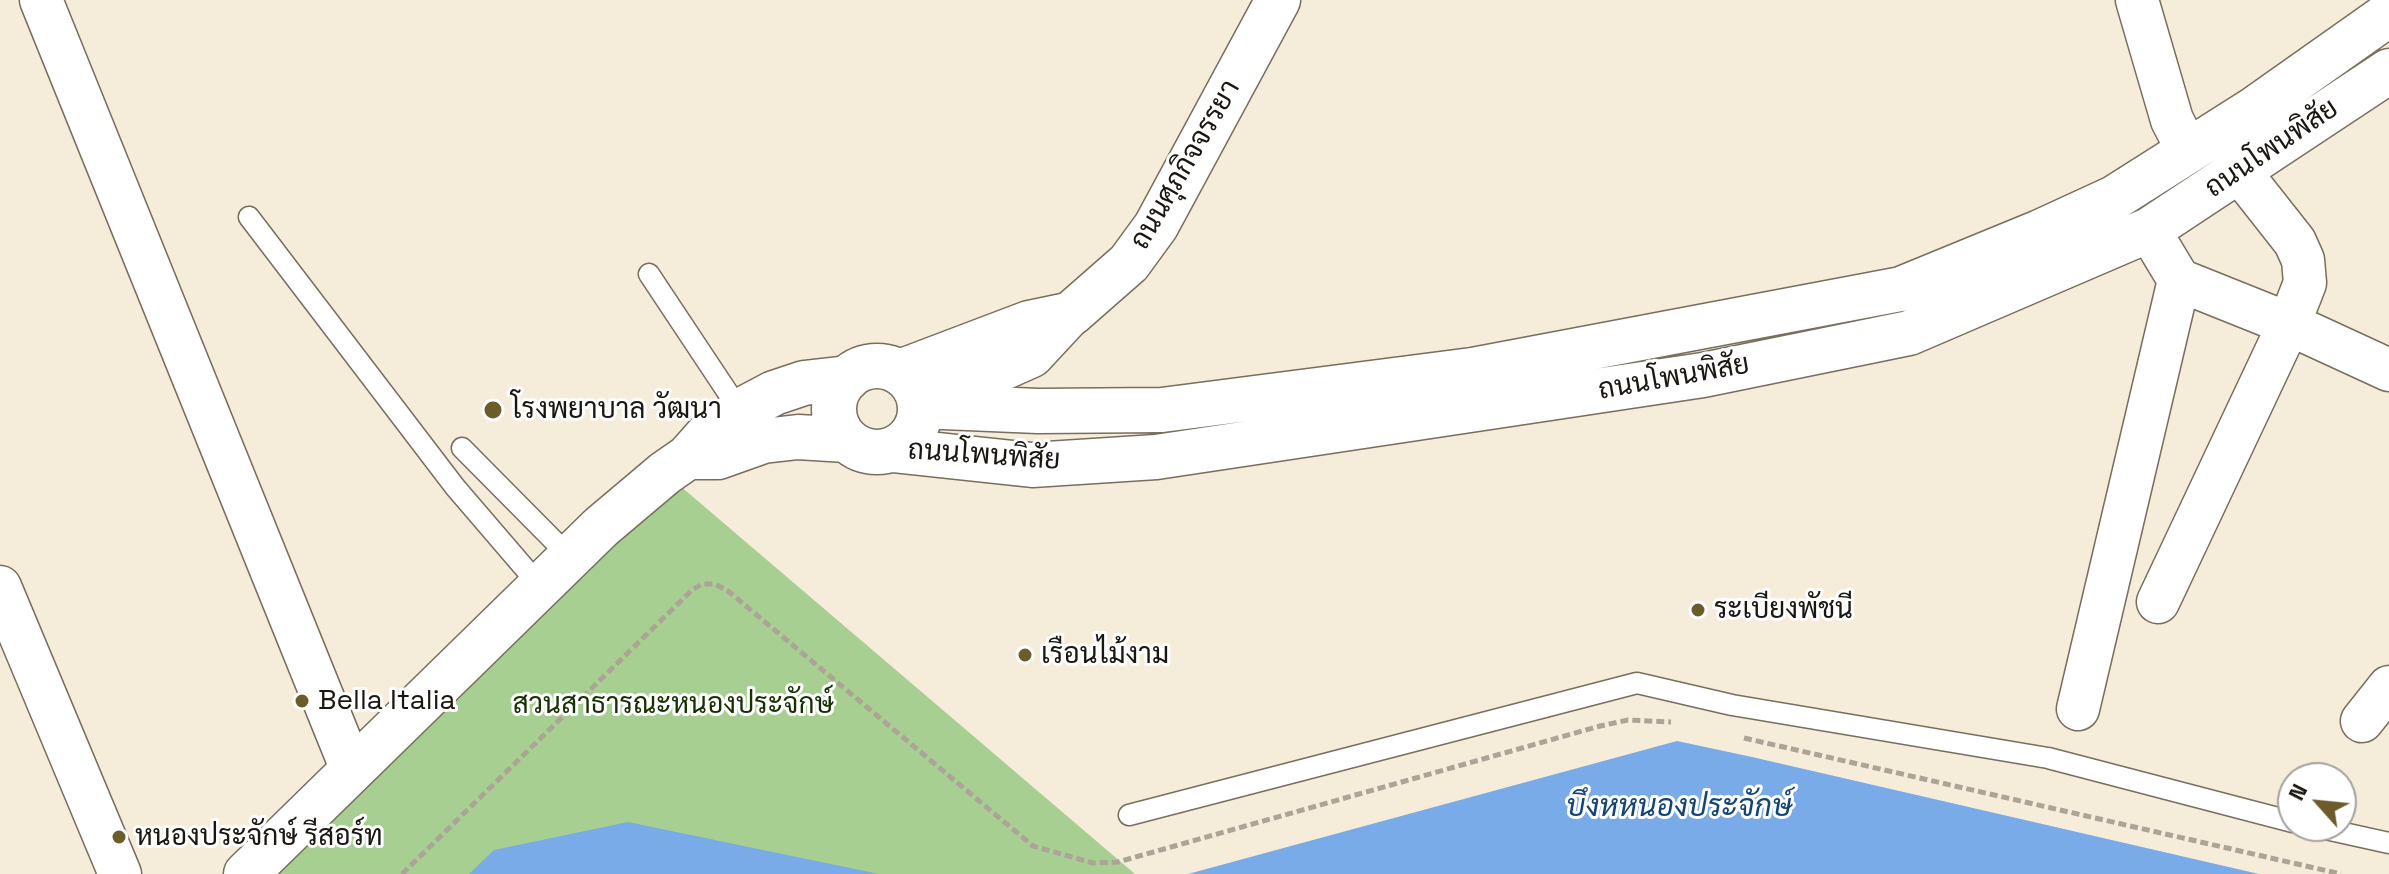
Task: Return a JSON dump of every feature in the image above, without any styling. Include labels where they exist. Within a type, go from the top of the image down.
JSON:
[{"type":"street","points":[[41,0],[352,770]]},
{"type":"street","points":[[2137,0],[2172,120],[2188,151]]},
{"type":"street","name":"ถนนศุภกิจจรรยา","points":[[908,389],[1032,356],[1072,313],[1129,263],[1156,226],[1274,1]]},
{"type":"street","name":"ถนนโพนพิสัย","points":[[908,389],[1027,410],[1162,410],[1472,370],[1901,289],[2114,198],[2256,108],[2388,14]]},
{"type":"street","name":"ถนนโพนพิสัย","points":[[892,450],[1032,465],[1156,457],[1703,375],[1909,333],[2149,230],[2389,71]]},
{"type":"street","points":[[2158,602],[2289,324],[2305,283],[2303,260],[2295,242],[2239,171]]},
{"type":"street","points":[[2149,230],[2179,280],[2289,324],[2389,370]]},
{"type":"street","points":[[2078,709],[2179,280]]},
{"type":"street","name":"ถนนศุภกิจจรรยา","points":[[908,389],[1029,322],[1072,313]]},
{"type":"street","points":[[1027,410],[1026,392],[1032,356]]},
{"type":"street","points":[[872,366],[885,367],[908,389],[917,424],[907,439],[892,450],[867,452],[846,440],[836,426],[834,408],[837,392],[859,370],[872,366]]},
{"type":"street","points":[[246,874],[555,572],[612,518],[688,457],[711,431],[774,393],[804,383],[848,378]]},
{"type":"street","points":[[688,457],[718,457],[763,441],[798,437],[846,440]]},
{"type":"street","points":[[0,587],[120,874]]},
{"type":"street","points":[[2362,721],[2389,687]]},
{"type":"lane","points":[[249,217],[455,487],[555,572]]},
{"type":"lane","points":[[649,274],[740,411]]},
{"type":"lane","points":[[462,448],[555,572]]},
{"type":"lane","points":[[1129,815],[1637,683],[1732,705],[2048,758],[2277,818]]},
{"type":"lane","points":[[2357,836],[2389,843]]},
{"type":"green space","name":"สวนสาธารณะหนองประจักษ์","points":[[665,473],[1135,874],[264,874]]},
{"type":"water","name":"บึงหหนองประจักษ์","points":[[1677,741],[1752,757],[2259,874],[1188,874]]},
{"type":"water","points":[[628,822],[879,874],[469,874],[494,850]]},
{"type":"place","name":"โรงพยาบาล วัฒนา","points":[[493,410]]},
{"type":"place","name":"ระเบียงพัชนี","points":[[1698,610]]},
{"type":"place","name":"เรือนไม้งาม","points":[[1025,655]]},
{"type":"place","name":"Bella Italia","points":[[302,701]]},
{"type":"place","name":"หนองประจักษ์ รีสอร์ท","points":[[119,837]]}]
